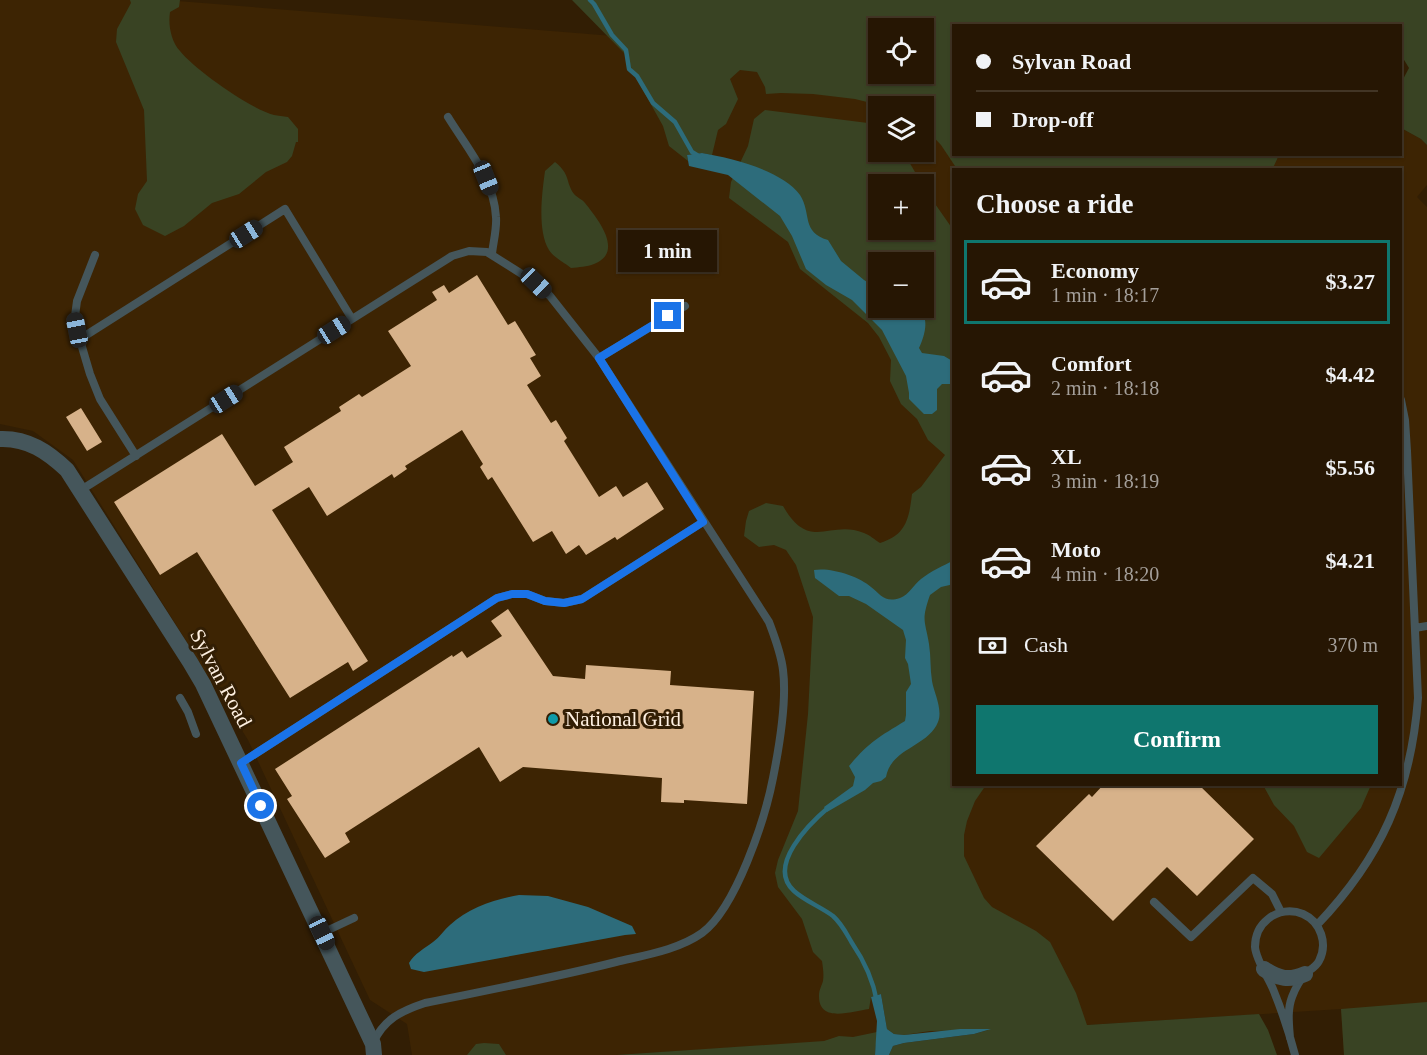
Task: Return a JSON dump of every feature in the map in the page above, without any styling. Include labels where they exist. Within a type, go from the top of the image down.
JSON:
[{"type":"street","name":"Sylvan Road","points":[[0,439],[31,444],[51,455],[67,471],[190,662],[322,933],[373,1050]]},
{"type":"street","points":[[1264,969],[1281,978],[1293,979],[1305,974]]},
{"type":"lane","points":[[448,117],[486,178],[492,194],[496,219],[492,255]]},
{"type":"lane","points":[[80,339],[285,209],[352,319]]},
{"type":"lane","points":[[81,490],[452,256],[469,251],[487,252],[536,283],[550,296],[599,358],[769,622],[779,646],[784,672],[780,737],[769,796],[757,834],[728,901],[715,920],[702,932],[685,942],[660,951],[588,969],[426,1003],[408,1009],[380,1028],[373,1050]]},
{"type":"lane","points":[[95,255],[77,302],[75,316],[90,374],[100,399],[136,456]]},
{"type":"lane","points":[[599,358],[685,306]]},
{"type":"lane","points":[[1402,405],[1405,420],[1418,698],[1416,726],[1402,785]]},
{"type":"lane","points":[[241,763],[497,598],[512,594],[527,594],[545,601],[564,603],[582,599],[703,522]]},
{"type":"lane","points":[[1415,628],[1427,626]]},
{"type":"lane","points":[[180,698],[196,734]]},
{"type":"lane","points":[[1317,925],[1359,877],[1384,834],[1402,786]]},
{"type":"lane","points":[[1154,902],[1191,937],[1253,878],[1272,894],[1281,912]]},
{"type":"lane","points":[[1290,1038],[1291,1000],[1305,974],[1316,966],[1323,948],[1321,933],[1317,925],[1299,913],[1281,912],[1264,922],[1256,937],[1255,949],[1282,1011],[1295,1055]]},
{"type":"lane","points":[[322,933],[354,918]]},
{"type":"shaded area","points":[[0,0],[165,0],[675,41],[674,0],[868,18],[868,84],[934,84],[934,24],[952,26],[952,156],[1402,156],[1402,129],[1427,145],[1427,185],[1417,197],[1427,207],[1427,1055],[1344,1055],[1341,1009],[616,1055],[412,1055],[407,1024],[370,1000],[248,740],[73,460],[33,431],[0,424]]},
{"type":"green space","points":[[130,0],[180,0],[179,7],[170,12],[169,22],[172,38],[187,59],[224,88],[252,105],[274,115],[288,117],[298,129],[298,142],[287,162],[266,172],[239,194],[212,203],[184,226],[165,236],[143,225],[135,209],[138,194],[147,181],[144,110],[116,42],[117,29],[131,3]]},
{"type":"green space","points":[[572,0],[1427,0],[1427,145],[1402,129],[1402,81],[1409,68],[1402,57],[1402,24],[952,24],[952,156],[1279,156],[1273,168],[956,168],[934,138],[934,96],[868,96],[868,102],[813,94],[766,94],[757,72],[740,70],[730,79],[738,99],[726,124],[718,130],[712,155],[702,153],[687,155],[688,161],[669,146],[663,126],[625,54]]},
{"type":"green space","points":[[765,110],[868,123],[868,162],[909,162],[916,174],[868,174],[868,240],[934,240],[934,202],[952,228],[952,786],[985,786],[975,801],[964,835],[964,856],[984,898],[992,907],[1036,931],[1050,942],[1076,993],[1087,1025],[1259,1014],[1268,1030],[1277,1055],[889,1055],[893,1046],[904,1043],[974,1034],[988,1030],[894,1034],[887,1029],[881,994],[871,997],[869,1009],[854,1012],[830,1013],[820,1004],[819,993],[823,981],[822,961],[813,952],[802,919],[778,887],[775,873],[798,811],[808,714],[813,617],[796,565],[786,550],[774,545],[759,547],[744,536],[746,521],[749,511],[766,503],[783,506],[793,520],[811,532],[852,530],[866,534],[880,543],[889,540],[901,531],[905,525],[912,494],[921,487],[945,455],[928,440],[917,419],[901,404],[890,381],[891,360],[879,337],[868,323],[800,269],[788,242],[729,198],[731,182],[748,146],[754,119]]},
{"type":"green space","points":[[555,162],[566,174],[574,194],[590,209],[606,235],[607,252],[603,259],[591,265],[571,268],[553,255],[545,242],[541,211],[545,171]]},
{"type":"green space","points":[[1264,786],[1371,786],[1361,808],[1319,858],[1307,852],[1294,826],[1274,805]]},
{"type":"green space","points":[[1427,1002],[1427,1055],[1344,1055],[1341,1009]]},
{"type":"green space","points":[[877,1032],[875,1055],[616,1055],[824,1041],[839,1036],[853,1037]]},
{"type":"green space","points":[[476,1044],[499,1044],[506,1055],[467,1055]]},
{"type":"water","points":[[702,153],[755,166],[792,186],[804,202],[810,227],[820,237],[828,240],[841,261],[868,282],[868,316],[852,300],[826,285],[806,269],[792,236],[780,216],[728,175],[689,166],[687,155]]},
{"type":"water","points":[[870,318],[925,318],[925,331],[919,348],[922,353],[944,356],[952,361],[952,384],[942,384],[937,389],[937,410],[932,414],[924,414],[909,399],[906,376],[882,330]]},
{"type":"water","points":[[952,561],[952,584],[941,587],[930,595],[925,610],[932,681],[939,706],[938,722],[926,737],[895,760],[889,767],[886,777],[827,812],[824,807],[853,786],[855,777],[849,766],[875,740],[905,721],[906,692],[911,684],[905,658],[906,640],[903,630],[866,604],[849,596],[839,596],[815,578],[814,570],[836,571],[852,576],[891,600],[906,594],[918,581]]},
{"type":"water","points":[[519,895],[548,896],[588,907],[632,926],[636,934],[424,972],[411,969],[409,963],[414,956],[457,919],[482,905]]},
{"type":"water","points":[[881,994],[887,1029],[894,1034],[991,1029],[974,1034],[904,1043],[893,1046],[889,1055],[875,1055],[877,1021],[871,997]]},
{"type":"building","points":[[477,275],[508,325],[515,321],[536,355],[530,358],[541,376],[527,385],[551,423],[556,420],[567,438],[564,441],[599,497],[616,486],[623,497],[647,482],[664,509],[617,540],[615,537],[586,555],[579,545],[566,554],[552,531],[533,542],[492,477],[488,480],[480,467],[483,464],[462,430],[405,466],[407,469],[394,478],[392,474],[327,516],[309,487],[272,510],[368,661],[353,671],[348,662],[290,698],[197,552],[160,575],[114,502],[222,434],[255,486],[293,462],[284,447],[341,411],[339,407],[359,394],[362,397],[411,366],[388,331],[437,300],[432,292],[444,285],[449,293]]},
{"type":"building","points":[[81,408],[102,442],[87,451],[66,417]]},
{"type":"building","name":"National Grid","points":[[508,609],[553,676],[585,679],[586,665],[671,671],[670,685],[754,691],[747,804],[684,800],[684,803],[661,802],[662,778],[523,767],[500,782],[479,747],[345,833],[350,842],[325,858],[287,799],[292,796],[275,769],[452,655],[453,657],[462,651],[467,658],[502,636],[491,621]]},
{"type":"building","points":[[1102,786],[1200,786],[1254,839],[1197,896],[1167,867],[1113,921],[1036,846],[1089,794],[1092,797]]},
{"type":"waterway","points":[[590,0],[612,35],[626,50],[629,69],[637,76],[653,103],[675,122],[692,152],[700,157]]},
{"type":"waterway","points":[[829,807],[802,834],[794,846],[785,870],[787,881],[798,895],[833,916],[841,925],[868,971],[877,1002]]},
{"type":"place","name":"National Grid","points":[[553,719]]},
{"type":"route","points":[[261,806],[241,763],[497,598],[512,594],[527,594],[545,601],[564,603],[582,599],[703,522],[599,358],[668,316]]}]
